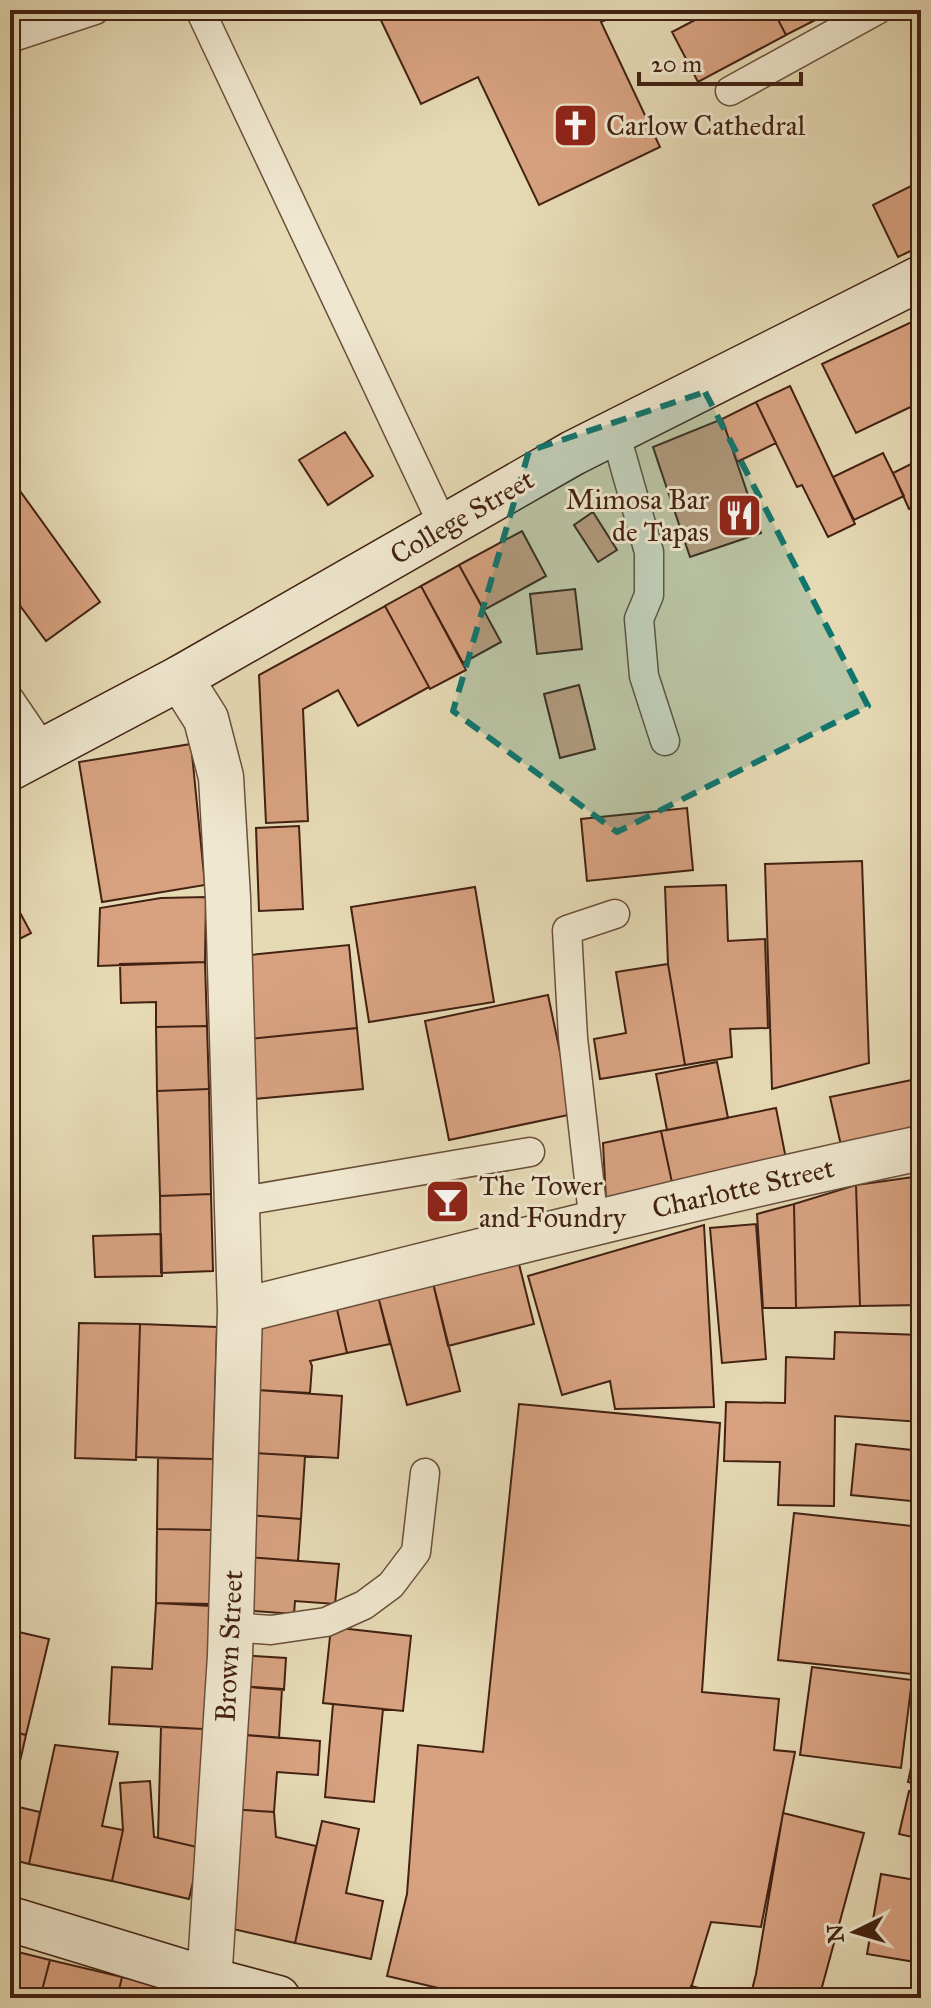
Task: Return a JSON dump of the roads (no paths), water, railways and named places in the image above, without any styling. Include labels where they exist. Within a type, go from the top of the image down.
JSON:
[{"type":"street","name":"College Street","points":[[27,759],[180,678],[560,461],[921,278]]},
{"type":"street","name":"Brown Street","points":[[180,678],[206,719],[221,777],[228,898],[240,1311],[231,1627],[209,1989]]},
{"type":"street","name":"Charlotte Street","points":[[240,1311],[921,1148]]},
{"type":"street","points":[[10,1919],[209,1989],[278,1998]]},
{"type":"lane","points":[[10,38],[95,10]]},
{"type":"lane","points":[[200,10],[444,527]]},
{"type":"lane","points":[[730,91],[877,10]]},
{"type":"lane","points":[[615,432],[649,552],[649,595],[639,619],[644,676],[665,741]]},
{"type":"lane","points":[[10,700],[27,759]]},
{"type":"lane","points":[[594,1224],[573,1038],[567,930],[615,914]]},
{"type":"lane","points":[[237,1202],[530,1152]]},
{"type":"lane","points":[[231,1627],[271,1630],[326,1622],[364,1605],[391,1585],[416,1552],[425,1473]]},
{"type":"place","name":"Carlow Cathedral","points":[[575,125]]},
{"type":"place","name":"Mimosa Bar de Tapas","points":[[740,515]]},
{"type":"place","name":"The Tower and Foundry","points":[[448,1201]]}]
